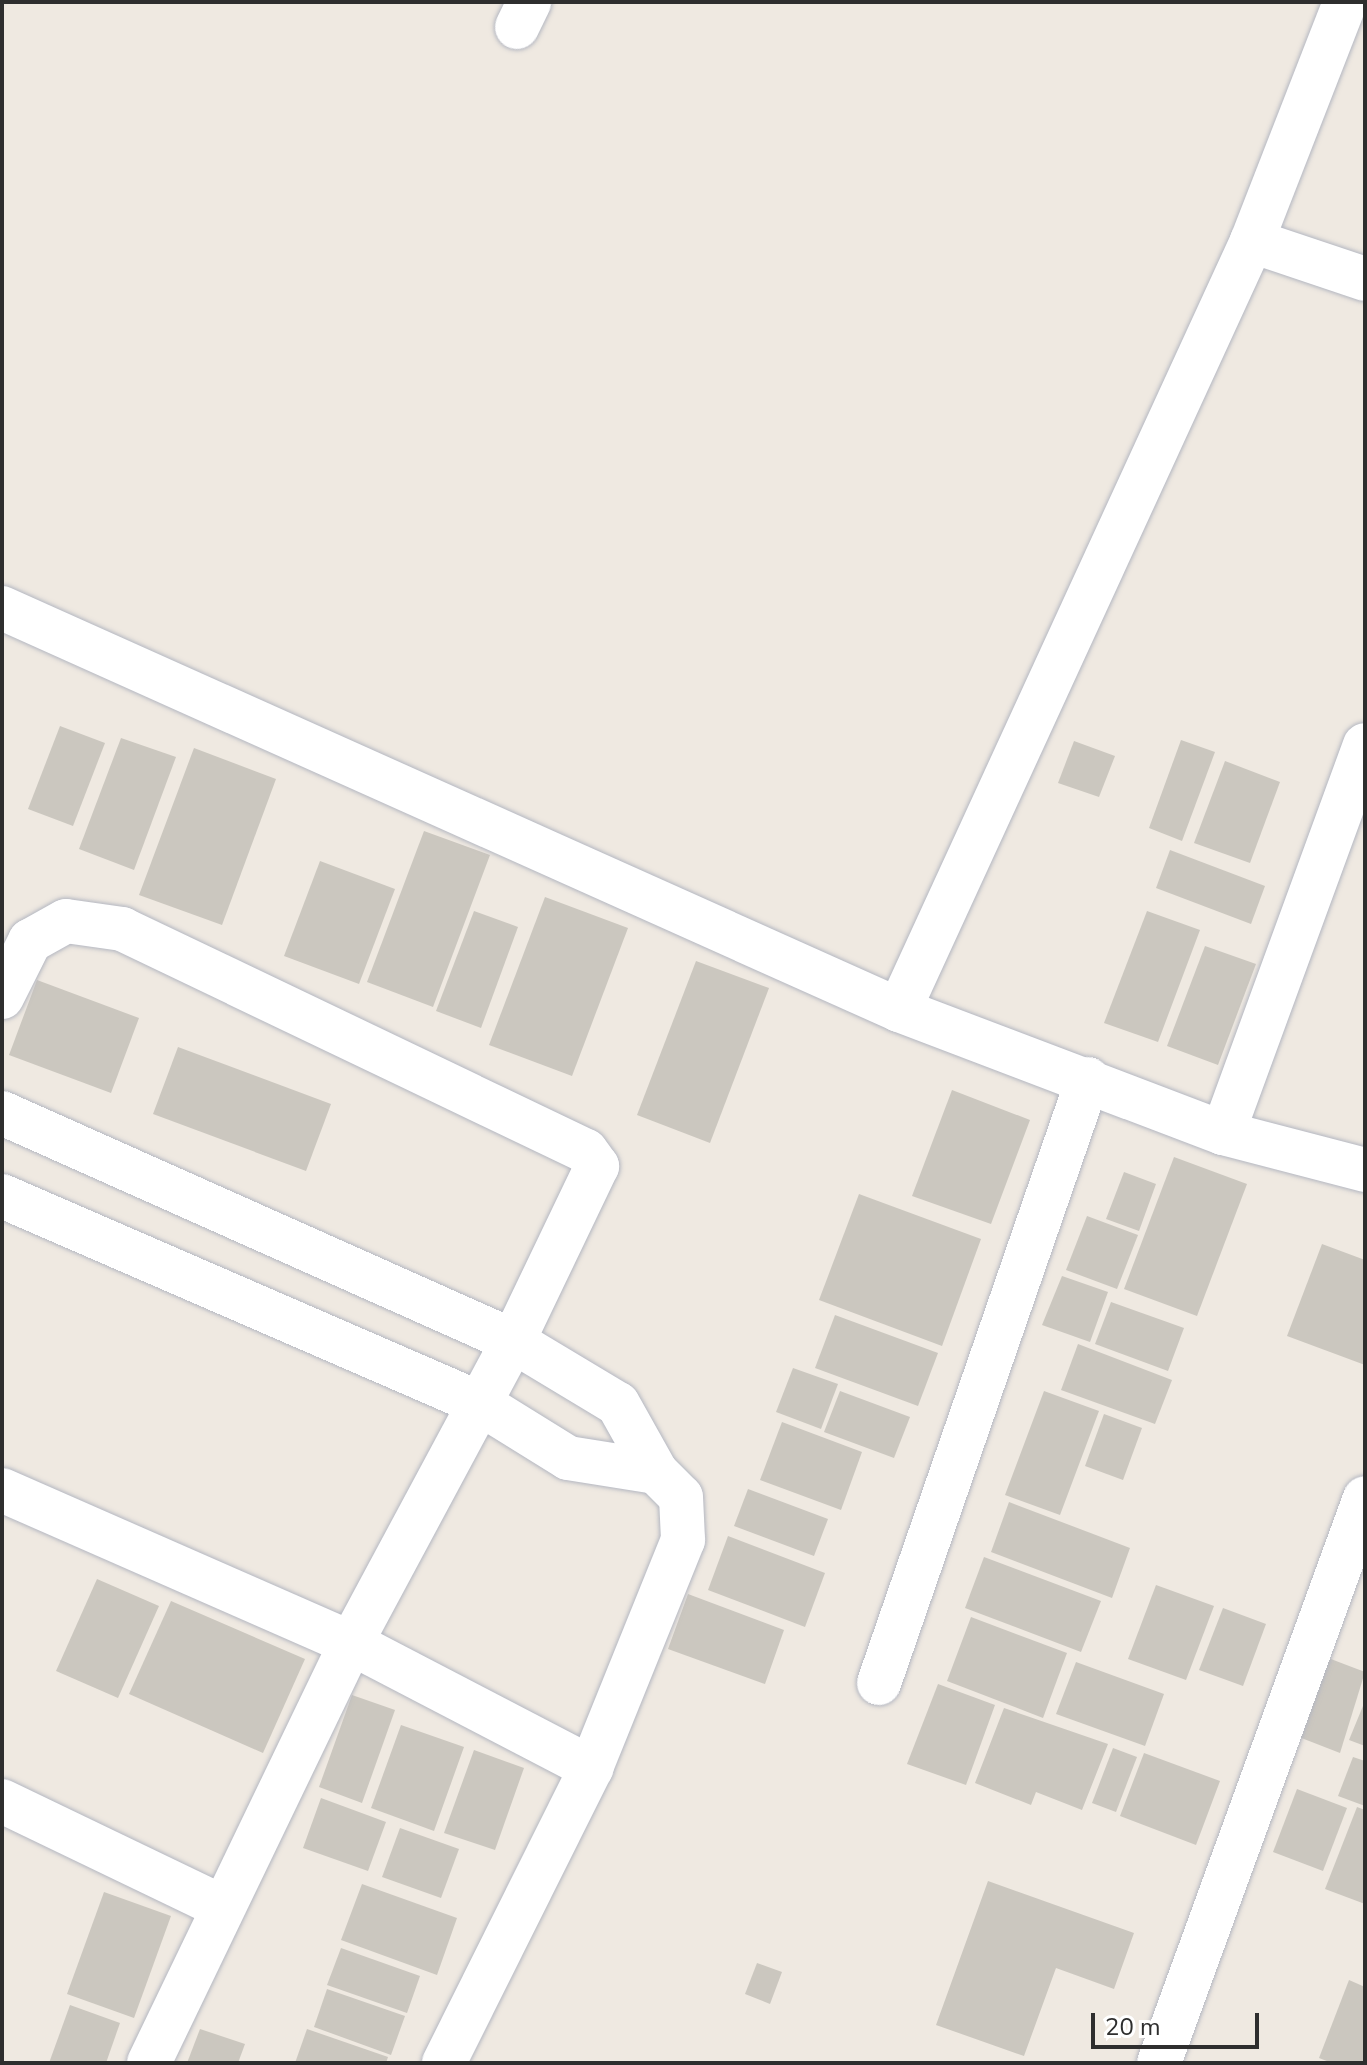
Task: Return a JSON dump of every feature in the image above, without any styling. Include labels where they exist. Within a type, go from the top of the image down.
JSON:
[{"type":"street","points":[[899,1010],[1252,241],[1345,2]]},
{"type":"street","points":[[1252,241],[1365,279]]},
{"type":"street","points":[[2,608],[899,1010],[1088,1079],[1223,1133],[1365,1170]]},
{"type":"street","points":[[1223,1133],[1365,745]]},
{"type":"street","points":[[2,997],[30,941],[66,921],[122,929],[586,1151],[597,1166],[481,1404],[351,1643],[149,2063]]},
{"type":"street","points":[[879,1683],[1088,1079]]},
{"type":"street","points":[[2,1113],[513,1341],[618,1404],[656,1472],[681,1497],[683,1540],[591,1768],[444,2063]]},
{"type":"street","points":[[2,1196],[481,1404],[568,1458],[656,1472]]},
{"type":"street","points":[[2,1490],[351,1643],[591,1768]]},
{"type":"street","points":[[1159,2063],[1365,1498]]},
{"type":"street","points":[[2,1801],[222,1907]]},
{"type":"building","points":[[60,726],[105,743],[73,826],[28,809]]},
{"type":"building","points":[[121,738],[176,757],[134,870],[79,849]]},
{"type":"building","points":[[1181,740],[1215,752],[1182,841],[1149,828]]},
{"type":"building","points":[[1074,741],[1115,756],[1099,797],[1058,783]]},
{"type":"building","points":[[194,748],[276,779],[222,925],[139,895]]},
{"type":"building","points":[[1225,761],[1280,782],[1250,863],[1194,843]]},
{"type":"building","points":[[424,831],[490,855],[433,1007],[367,982]]},
{"type":"building","points":[[1170,850],[1265,886],[1251,924],[1156,888]]},
{"type":"building","points":[[320,861],[395,889],[359,984],[284,956]]},
{"type":"building","points":[[545,897],[628,928],[572,1076],[489,1045]]},
{"type":"building","points":[[474,911],[518,927],[481,1028],[436,1011]]},
{"type":"building","points":[[1147,911],[1200,930],[1158,1042],[1104,1023]]},
{"type":"building","points":[[1205,946],[1256,964],[1218,1065],[1167,1046]]},
{"type":"building","points":[[696,961],[769,988],[710,1143],[637,1115]]},
{"type":"building","points":[[37,980],[139,1018],[111,1093],[9,1055]]},
{"type":"building","points":[[178,1047],[331,1104],[306,1171],[153,1114]]},
{"type":"building","points":[[952,1090],[1030,1120],[991,1224],[912,1196]]},
{"type":"building","points":[[1174,1157],[1247,1184],[1197,1316],[1124,1289]]},
{"type":"building","points":[[1124,1172],[1156,1184],[1139,1231],[1106,1219]]},
{"type":"building","points":[[859,1194],[981,1239],[942,1346],[819,1300]]},
{"type":"building","points":[[1087,1216],[1138,1235],[1117,1289],[1066,1270]]},
{"type":"building","points":[[1322,1244],[1365,1260],[1365,1365],[1287,1336]]},
{"type":"building","points":[[1062,1276],[1108,1292],[1090,1342],[1042,1325]]},
{"type":"building","points":[[1111,1302],[1184,1328],[1168,1371],[1095,1344]]},
{"type":"building","points":[[835,1315],[938,1353],[918,1406],[815,1368]]},
{"type":"building","points":[[1078,1344],[1172,1380],[1155,1424],[1061,1390]]},
{"type":"building","points":[[793,1368],[838,1384],[821,1429],[776,1412]]},
{"type":"building","points":[[840,1391],[910,1417],[894,1458],[824,1432]]},
{"type":"building","points":[[1044,1391],[1099,1411],[1060,1515],[1005,1495]]},
{"type":"building","points":[[1104,1414],[1142,1428],[1123,1480],[1085,1466]]},
{"type":"building","points":[[782,1422],[862,1452],[841,1510],[760,1480]]},
{"type":"building","points":[[748,1489],[828,1519],[814,1556],[734,1526]]},
{"type":"building","points":[[1009,1502],[1130,1548],[1112,1598],[991,1552]]},
{"type":"building","points":[[728,1536],[825,1573],[805,1627],[708,1590]]},
{"type":"building","points":[[984,1557],[1101,1601],[1081,1652],[965,1608]]},
{"type":"building","points":[[97,1579],[159,1606],[118,1698],[56,1671]]},
{"type":"building","points":[[1156,1585],[1214,1606],[1186,1680],[1128,1659]]},
{"type":"building","points":[[688,1594],[784,1630],[765,1684],[668,1649]]},
{"type":"building","points":[[171,1601],[305,1659],[263,1753],[129,1694]]},
{"type":"building","points":[[1223,1608],[1266,1624],[1243,1686],[1199,1670]]},
{"type":"building","points":[[971,1617],[1067,1653],[1043,1718],[947,1681]]},
{"type":"building","points":[[1315,1653],[1365,1672],[1340,1753],[1286,1732]]},
{"type":"building","points":[[1076,1662],[1164,1694],[1145,1746],[1056,1714]]},
{"type":"building","points":[[938,1684],[995,1705],[966,1785],[907,1764]]},
{"type":"building","points":[[352,1695],[395,1710],[362,1803],[319,1787]]},
{"type":"building","points":[[1365,1701],[1365,1746],[1349,1740]]},
{"type":"building","points":[[1004,1708],[1108,1744],[1082,1810],[1036,1792],[1031,1805],[975,1783]]},
{"type":"building","points":[[401,1725],[464,1747],[434,1831],[371,1808]]},
{"type":"building","points":[[1113,1748],[1137,1757],[1116,1812],[1092,1803]]},
{"type":"building","points":[[474,1750],[524,1768],[495,1850],[444,1833]]},
{"type":"building","points":[[1144,1753],[1220,1781],[1196,1845],[1120,1816]]},
{"type":"building","points":[[1353,1757],[1365,1761],[1365,1806],[1338,1796]]},
{"type":"building","points":[[1297,1789],[1347,1808],[1323,1871],[1273,1852]]},
{"type":"building","points":[[321,1798],[386,1822],[368,1871],[303,1848]]},
{"type":"building","points":[[1357,1807],[1365,1810],[1365,1904],[1325,1889]]},
{"type":"building","points":[[400,1828],[459,1849],[441,1898],[382,1877]]},
{"type":"building","points":[[988,1881],[1134,1933],[1114,1989],[1056,1968],[1024,2056],[936,2025]]},
{"type":"building","points":[[362,1884],[457,1918],[437,1975],[341,1940]]},
{"type":"building","points":[[104,1892],[171,1916],[134,2018],[67,1994]]},
{"type":"building","points":[[341,1948],[420,1976],[407,2013],[327,1985]]},
{"type":"building","points":[[757,1963],[782,1972],[770,2004],[745,1994]]},
{"type":"building","points":[[1349,1980],[1365,1987],[1365,2063],[1332,2063],[1319,2058]]},
{"type":"building","points":[[327,1989],[405,2016],[391,2055],[314,2027]]},
{"type":"building","points":[[70,2005],[120,2023],[106,2063],[49,2063]]},
{"type":"building","points":[[200,2029],[245,2044],[238,2063],[187,2063]]},
{"type":"building","points":[[307,2029],[388,2057],[386,2063],[295,2063]]}]
